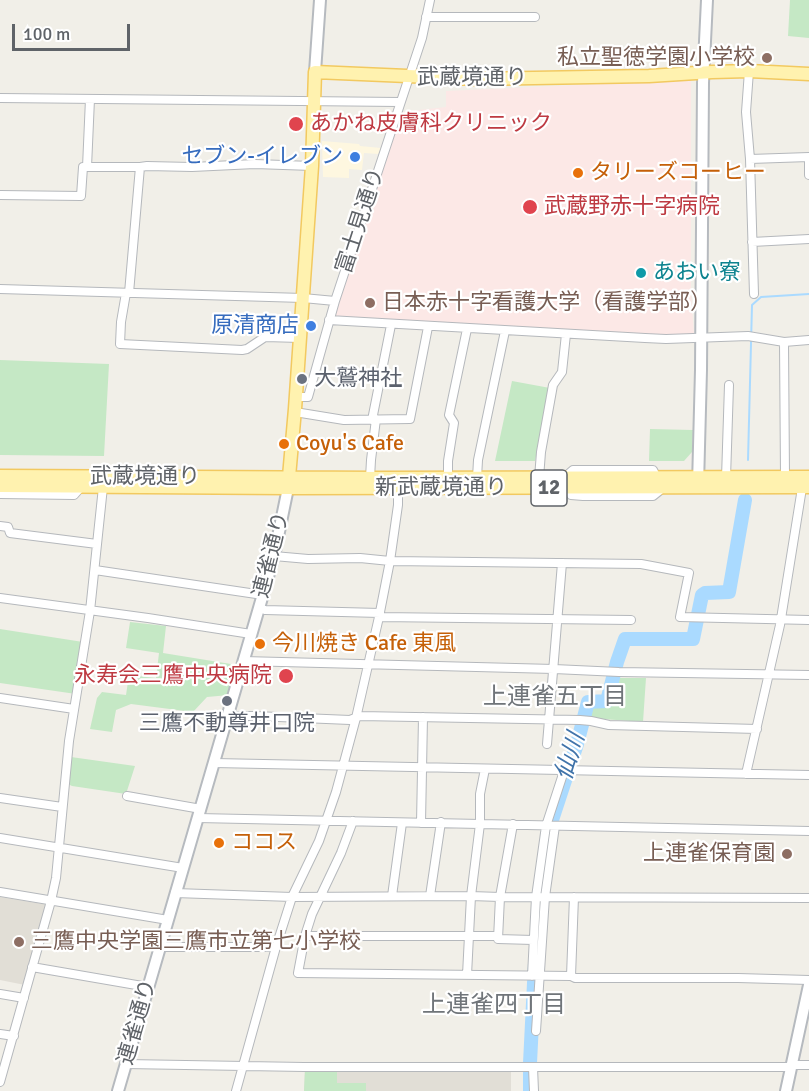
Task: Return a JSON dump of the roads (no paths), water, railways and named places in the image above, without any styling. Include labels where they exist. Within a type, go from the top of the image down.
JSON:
[{"type":"main road","name":"連雀通り","points":[[118,1091],[274,556],[289,483],[312,166],[320,0]]},
{"type":"main road","points":[[698,483],[707,0]]},
{"type":"main road","name":"武蔵境通り","points":[[315,72],[495,79],[649,76],[749,71],[809,74]]},
{"type":"main road","name":"武蔵境通り","points":[[0,476],[289,483]]},
{"type":"main road","name":"新武蔵境通り","points":[[698,483],[726,477],[788,477],[807,484]]},
{"type":"main road","name":"新武蔵境通り","points":[[289,483],[370,478],[539,478],[565,483]]},
{"type":"main road","name":"武蔵境通り","points":[[0,486],[104,487],[289,483]]},
{"type":"main road","name":"新武蔵境通り","points":[[289,483],[398,488],[565,483],[807,484]]},
{"type":"main road","points":[[786,1091],[809,985]]},
{"type":"street","name":"富士見通り","points":[[296,397],[308,397],[335,301],[422,38],[430,0]]},
{"type":"street","points":[[426,17],[535,17]]},
{"type":"street","points":[[749,71],[746,112],[750,159],[754,294]]},
{"type":"street","points":[[0,98],[400,102]]},
{"type":"street","points":[[87,167],[90,99]]},
{"type":"street","points":[[750,159],[809,158],[809,175]]},
{"type":"street","points":[[0,195],[81,196],[83,167],[192,167],[255,164],[312,166]]},
{"type":"street","points":[[140,167],[128,293],[120,344],[242,350],[265,337],[300,338]]},
{"type":"street","points":[[752,242],[809,239]]},
{"type":"street","points":[[0,290],[303,298],[335,301]]},
{"type":"street","points":[[329,320],[666,339],[748,336],[784,342],[809,340]]},
{"type":"street","points":[[370,478],[374,420],[391,324]]},
{"type":"street","points":[[295,412],[344,420],[410,419],[428,327]]},
{"type":"street","points":[[448,478],[448,461],[454,423],[449,415],[467,329]]},
{"type":"street","points":[[477,478],[478,460],[505,331]]},
{"type":"street","points":[[539,478],[541,452],[553,385],[562,372],[566,334]]},
{"type":"street","points":[[784,342],[788,477],[809,472]]},
{"type":"street","points":[[726,477],[729,385]]},
{"type":"street","points":[[565,483],[573,470],[653,470],[660,483]]},
{"type":"street","points":[[746,774],[770,674],[807,484]]},
{"type":"street","points":[[0,494],[74,495],[81,487]]},
{"type":"street","points":[[0,1082],[56,878],[69,741],[90,611],[104,487]]},
{"type":"street","points":[[236,1091],[292,897],[327,820],[356,718],[390,561],[398,505],[398,488]]},
{"type":"street","points":[[0,526],[8,527],[10,533],[98,544]]},
{"type":"street","points":[[274,556],[390,561],[641,564],[689,573],[680,617],[809,620]]},
{"type":"street","points":[[547,744],[562,563]]},
{"type":"street","points":[[95,570],[263,595]]},
{"type":"street","points":[[0,598],[251,634]]},
{"type":"street","points":[[259,608],[379,615],[631,620]]},
{"type":"street","points":[[243,661],[609,672],[809,675]]},
{"type":"street","points":[[0,698],[74,709]]},
{"type":"street","points":[[227,716],[350,720],[360,716],[580,720],[609,725],[757,729]]},
{"type":"street","points":[[421,822],[423,717]]},
{"type":"street","points":[[214,763],[809,775]]},
{"type":"street","points":[[467,975],[471,896],[480,824],[480,794],[485,769]]},
{"type":"street","points":[[536,976],[533,940],[551,826],[569,771]]},
{"type":"street","points":[[127,796],[199,813],[327,820],[809,831]]},
{"type":"street","points":[[0,798],[62,807]]},
{"type":"street","points":[[352,821],[341,853],[312,914],[298,973],[809,980]]},
{"type":"street","points":[[392,896],[402,822]]},
{"type":"street","points":[[430,896],[441,822]]},
{"type":"street","points":[[498,936],[500,897],[513,824]]},
{"type":"street","points":[[0,838],[183,868]]},
{"type":"street","points":[[0,892],[168,920]]},
{"type":"street","points":[[176,893],[292,897],[809,898]]},
{"type":"street","points":[[536,1031],[540,897]]},
{"type":"street","points":[[571,976],[574,897]]},
{"type":"street","points":[[305,936],[498,936],[498,939],[533,940]]},
{"type":"street","points":[[159,947],[276,947]]},
{"type":"street","points":[[32,967],[148,987]]},
{"type":"street","points":[[0,994],[24,998]]},
{"type":"street","points":[[0,1034],[14,1036]]},
{"type":"street","points":[[126,1064],[304,1067],[809,1065]]},
{"type":"street","points":[[531,1067],[534,1091]]},
{"type":"waterway","name":"仙川","points":[[748,460],[752,305],[761,297],[809,294]]},
{"type":"waterway","name":"仙川","points":[[547,839],[588,702],[607,701],[625,639],[693,639],[702,595],[729,592],[745,500]]},
{"type":"waterway","name":"仙川","points":[[530,1091],[535,963]]},
{"type":"place","name":"私立聖徳学園小学校","points":[[767,58]]},
{"type":"place","name":"あかね皮膚科クリニック","points":[[296,124]]},
{"type":"place","name":"セブン-イレブン","points":[[355,157]]},
{"type":"place","name":"タリーズコーヒー","points":[[578,173]]},
{"type":"place","name":"武蔵野赤十字病院","points":[[530,207]]},
{"type":"place","name":"あおい寮","points":[[641,273]]},
{"type":"place","name":"日本赤十字看護大学（看護学部）","points":[[370,303]]},
{"type":"place","name":"原清商店","points":[[311,326]]},
{"type":"place","name":"大鷲神社","points":[[302,379]]},
{"type":"place","name":"Coyu's Cafe","points":[[284,444]]},
{"type":"place","name":"今川焼き Cafe 東風","points":[[260,644]]},
{"type":"place","name":"永寿会三鷹中央病院","points":[[286,676]]},
{"type":"place","name":"三鷹不動尊井口院","points":[[227,701]]},
{"type":"place","name":"ココス","points":[[219,843]]},
{"type":"place","name":"上連雀保育園","points":[[787,854]]},
{"type":"place","name":"三鷹中央学園三鷹市立第七小学校","points":[[19,942]]},
{"type":"district","name":"上連雀五丁目","points":[[555,698]]},
{"type":"district","name":"上連雀四丁目","points":[[494,1006]]}]
